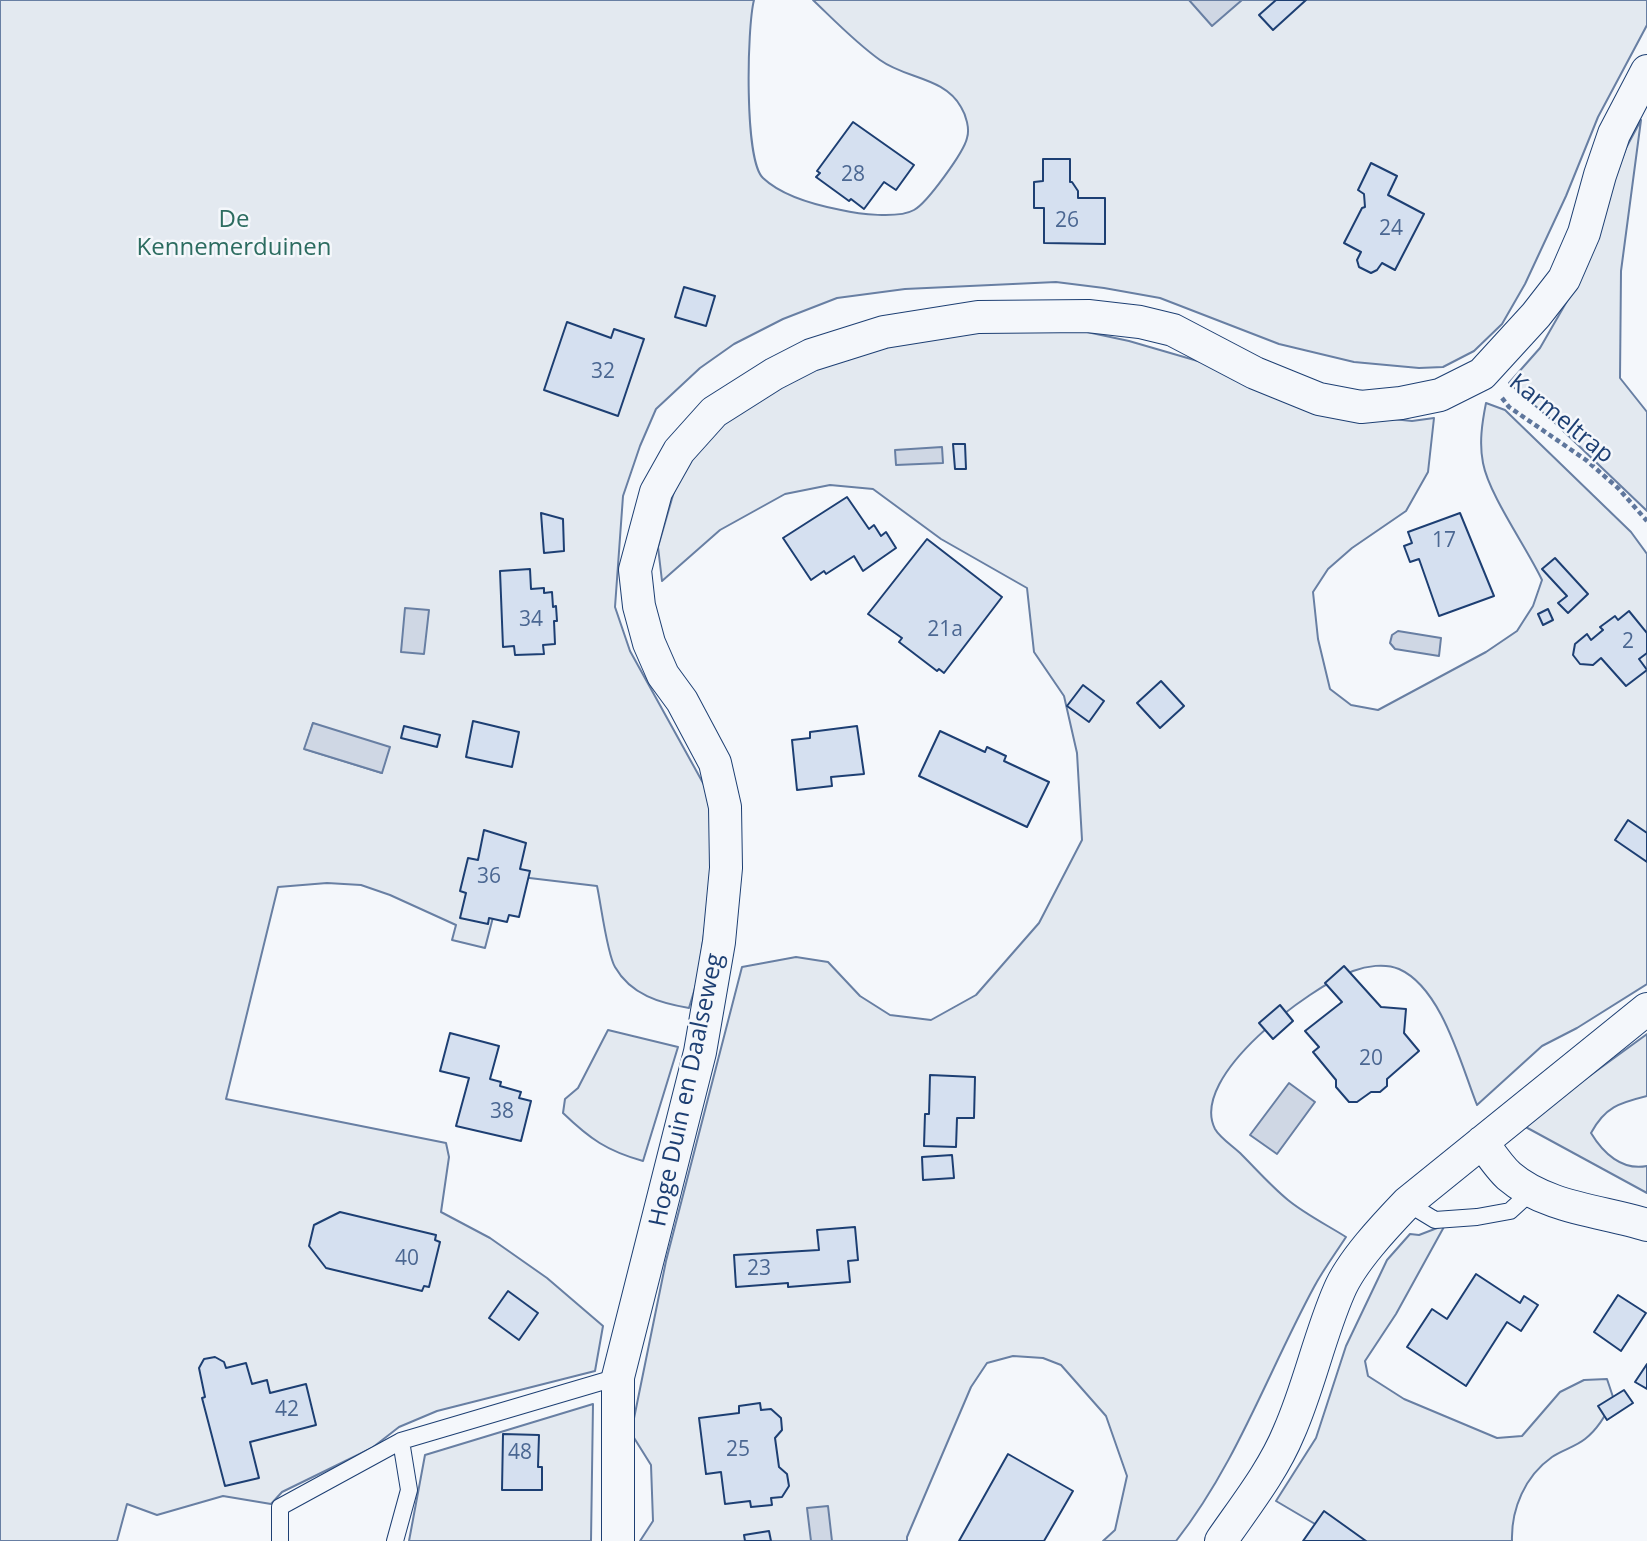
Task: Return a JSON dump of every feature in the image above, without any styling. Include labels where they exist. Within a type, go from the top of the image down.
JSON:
[{"type":"street","name":"Hoge Duin en Daalseweg","points":[[618,1541],[618,1377],[700,1052],[719,942],[726,868],[725,807],[715,763],[682,701],[663,675],[649,643],[639,606],[635,570],[656,492],[679,451],[714,412],[774,374],[811,355],[884,332],[978,317],[1087,316],[1140,322],[1173,330],[1255,373],[1319,399],[1361,407],[1440,395],[1482,374],[1536,315],[1564,279],[1584,233],[1614,134],[1647,71]]},
{"type":"street","points":[[1222,1541],[1288,1435],[1305,1393],[1339,1289],[1374,1238],[1407,1203],[1647,1009]]},
{"type":"street","points":[[1482,1142],[1509,1176],[1533,1190],[1567,1205],[1647,1225]]},
{"type":"lane","points":[[1407,1203],[1435,1220],[1477,1217],[1510,1211],[1533,1190]]},
{"type":"lane","points":[[280,1541],[280,1507],[401,1441],[618,1377]]},
{"type":"lane","points":[[395,1541],[409,1490],[401,1441]]},
{"type":"path","name":"Karmeltrap","points":[[1482,374],[1509,407],[1586,460],[1618,488],[1647,521]]},
{"type":"green space","name":"De Kennemerduinen","points":[[0,0],[754,0],[749,63],[750,121],[757,166],[763,178],[789,195],[810,202],[848,212],[888,215],[914,210],[936,188],[967,138],[966,118],[954,97],[945,90],[880,60],[813,0],[1647,0],[1647,25],[1598,117],[1566,196],[1525,284],[1502,324],[1474,351],[1443,367],[1419,368],[1354,362],[1279,344],[1160,298],[1104,288],[1056,282],[905,289],[837,298],[783,319],[734,344],[700,368],[656,409],[623,496],[615,607],[630,651],[708,792],[714,861],[698,978],[689,1008],[647,996],[629,985],[622,977],[609,951],[597,886],[504,875],[485,948],[452,940],[456,925],[361,885],[327,883],[278,887],[226,1099],[446,1143],[449,1157],[441,1212],[490,1238],[547,1278],[603,1326],[595,1371],[437,1411],[399,1427],[372,1448],[282,1492],[271,1504],[223,1496],[157,1515],[127,1504],[117,1541],[0,1541]],"holes":[[[313,723],[382,773],[305,749]]]},
{"type":"green space","points":[[1641,120],[1621,271],[1620,378],[1647,412],[1647,511],[1509,383],[1540,348],[1574,289],[1626,148]]},
{"type":"green space","points":[[1059,326],[1129,341],[1215,366],[1354,415],[1412,421],[1434,418],[1428,472],[1406,511],[1352,548],[1328,569],[1313,592],[1318,639],[1330,689],[1351,705],[1378,710],[1486,652],[1517,631],[1533,606],[1542,580],[1500,506],[1483,463],[1481,448],[1486,403],[1505,410],[1631,532],[1647,554],[1647,984],[1577,1028],[1542,1046],[1477,1105],[1457,1049],[1438,1010],[1414,979],[1394,967],[1364,968],[1334,980],[1284,1014],[1258,1036],[1236,1060],[1219,1084],[1211,1108],[1215,1129],[1288,1200],[1346,1237],[1325,1268],[1297,1319],[1234,1450],[1197,1512],[1176,1541],[1103,1541],[1115,1530],[1127,1476],[1106,1416],[1061,1365],[1043,1358],[1013,1356],[987,1363],[971,1387],[907,1541],[640,1541],[653,1521],[651,1465],[631,1433],[666,1261],[742,967],[796,957],[828,962],[860,996],[890,1015],[931,1020],[976,995],[1039,923],[1082,840],[1077,753],[1064,696],[1034,652],[1027,588],[941,539],[873,489],[830,485],[785,494],[720,530],[662,581],[658,547],[673,495],[694,438],[715,417],[875,338]]},
{"type":"green space","points":[[608,1030],[678,1047],[643,1161],[600,1143],[563,1113],[565,1099],[578,1088]]},
{"type":"green space","points":[[1647,1034],[1647,1096],[1614,1107],[1602,1117],[1591,1133],[1614,1159],[1629,1166],[1647,1166],[1647,1193],[1522,1125]]},
{"type":"green space","points":[[1445,1225],[1396,1314],[1365,1361],[1368,1376],[1404,1399],[1497,1438],[1522,1436],[1560,1392],[1584,1380],[1607,1379],[1614,1400],[1590,1435],[1552,1457],[1527,1483],[1517,1505],[1512,1541],[1344,1541],[1276,1501],[1316,1438],[1346,1346],[1387,1260],[1410,1234],[1419,1235]]},
{"type":"green space","points":[[593,1404],[591,1541],[409,1541],[425,1455]]},
{"type":"shaded area","points":[[1189,0],[1242,0],[1212,26]]},
{"type":"shaded area","points":[[942,447],[943,463],[896,465],[895,450]]},
{"type":"shaded area","points":[[405,608],[429,610],[424,654],[401,652]]},
{"type":"shaded area","points":[[1398,631],[1441,638],[1439,656],[1395,649],[1390,643],[1392,635]]},
{"type":"shaded area","points":[[313,723],[390,747],[382,773],[304,749]]},
{"type":"shaded area","points":[[1289,1083],[1315,1102],[1277,1154],[1250,1135]]},
{"type":"shaded area","points":[[828,1506],[832,1541],[811,1541],[807,1508]]},
{"type":"building","points":[[1276,0],[1306,0],[1273,30],[1259,15]]},
{"type":"building","points":[[853,122],[914,165],[896,190],[884,182],[864,209],[816,177],[820,173],[817,171]]},
{"type":"building","points":[[1043,159],[1070,159],[1070,182],[1078,191],[1078,198],[1105,198],[1105,244],[1044,243],[1044,208],[1034,208],[1034,182],[1043,181]]},
{"type":"building","points":[[1371,163],[1397,176],[1388,195],[1424,214],[1395,270],[1382,263],[1371,273],[1359,267],[1357,260],[1361,252],[1344,243],[1365,207],[1364,194],[1358,190]]},
{"type":"building","points":[[684,287],[715,296],[706,326],[675,317]]},
{"type":"building","points":[[567,322],[611,338],[614,329],[644,339],[618,416],[544,390]]},
{"type":"building","points":[[953,444],[965,444],[966,469],[955,469]]},
{"type":"building","points":[[847,497],[869,529],[874,525],[881,536],[886,532],[896,548],[863,571],[854,556],[811,580],[783,538]]},
{"type":"building","points":[[541,513],[563,519],[564,551],[544,553]]},
{"type":"building","points":[[1460,513],[1494,596],[1439,616],[1419,559],[1410,562],[1404,546],[1412,543],[1408,532]]},
{"type":"building","points":[[927,539],[1002,597],[944,673],[939,669],[937,671],[899,642],[902,638],[868,614]]},
{"type":"building","points":[[1555,558],[1588,594],[1568,613],[1558,603],[1567,596],[1542,569]]},
{"type":"building","points":[[530,569],[531,589],[544,588],[544,593],[552,592],[557,621],[554,621],[555,644],[543,645],[544,654],[515,655],[514,646],[503,647],[500,571]]},
{"type":"building","points":[[1548,609],[1553,620],[1543,625],[1538,614]]},
{"type":"building","points":[[1629,611],[1647,633],[1647,653],[1639,659],[1647,670],[1626,686],[1601,658],[1593,665],[1580,664],[1573,655],[1575,644],[1587,634],[1591,640],[1603,630],[1600,627],[1615,616],[1618,620]]},
{"type":"building","points":[[1161,681],[1184,706],[1160,728],[1137,703]]},
{"type":"building","points":[[1083,685],[1104,701],[1089,722],[1067,706]]},
{"type":"building","points":[[473,721],[519,732],[512,767],[466,757]]},
{"type":"building","points":[[404,726],[440,735],[437,747],[401,738]]},
{"type":"building","points":[[857,726],[864,774],[831,777],[832,786],[797,790],[792,740],[810,738],[810,732]]},
{"type":"building","points":[[940,731],[985,752],[987,747],[1006,756],[1004,761],[1049,782],[1027,827],[919,776]]},
{"type":"building","points":[[1628,820],[1647,833],[1647,862],[1615,840]]},
{"type":"building","points":[[484,830],[526,843],[520,869],[530,871],[519,917],[509,915],[507,922],[489,918],[488,924],[460,918],[466,893],[460,891],[468,858],[478,860]]},
{"type":"building","points":[[1344,966],[1381,1007],[1406,1009],[1404,1033],[1419,1051],[1387,1079],[1387,1086],[1380,1092],[1371,1092],[1357,1102],[1349,1102],[1336,1087],[1336,1080],[1313,1052],[1319,1047],[1305,1031],[1342,1002],[1325,983]]},
{"type":"building","points":[[1280,1005],[1293,1021],[1273,1039],[1259,1023]]},
{"type":"building","points":[[450,1033],[499,1046],[490,1079],[501,1082],[500,1086],[521,1092],[519,1098],[531,1101],[521,1141],[456,1126],[469,1078],[440,1071]]},
{"type":"building","points":[[930,1075],[975,1077],[974,1118],[957,1118],[956,1147],[924,1146],[925,1114],[929,1114]]},
{"type":"building","points":[[952,1155],[954,1178],[923,1180],[922,1157]]},
{"type":"building","points":[[340,1212],[436,1235],[435,1240],[440,1242],[429,1287],[424,1286],[422,1291],[326,1268],[309,1246],[314,1225]]},
{"type":"building","points":[[855,1227],[858,1260],[848,1261],[850,1282],[788,1287],[788,1283],[736,1287],[734,1255],[819,1250],[817,1230]]},
{"type":"building","points":[[1476,1274],[1520,1303],[1524,1296],[1538,1305],[1521,1331],[1507,1322],[1466,1386],[1407,1347],[1432,1309],[1447,1319]]},
{"type":"building","points":[[508,1291],[538,1313],[519,1340],[489,1318]]},
{"type":"building","points":[[1618,1295],[1646,1313],[1621,1351],[1594,1332]]},
{"type":"building","points":[[215,1357],[224,1362],[226,1368],[246,1363],[252,1384],[267,1380],[270,1393],[306,1384],[316,1425],[250,1442],[259,1478],[225,1486],[202,1398],[205,1397],[199,1368],[204,1359]]},
{"type":"building","points":[[1647,1364],[1647,1389],[1635,1382]]},
{"type":"building","points":[[1624,1390],[1633,1403],[1607,1420],[1598,1406]]},
{"type":"building","points":[[760,1403],[761,1410],[771,1409],[781,1418],[782,1430],[775,1438],[779,1467],[787,1474],[789,1486],[782,1497],[771,1498],[772,1505],[751,1507],[750,1501],[725,1504],[721,1472],[706,1474],[699,1418],[739,1413],[739,1406]]},
{"type":"building","points":[[503,1434],[539,1435],[538,1467],[542,1467],[542,1490],[502,1490]]},
{"type":"building","points":[[1008,1454],[1073,1491],[1044,1541],[959,1541]]},
{"type":"building","points":[[1324,1511],[1366,1541],[1303,1541]]},
{"type":"building","points":[[769,1531],[771,1541],[745,1541],[744,1535]]}]
